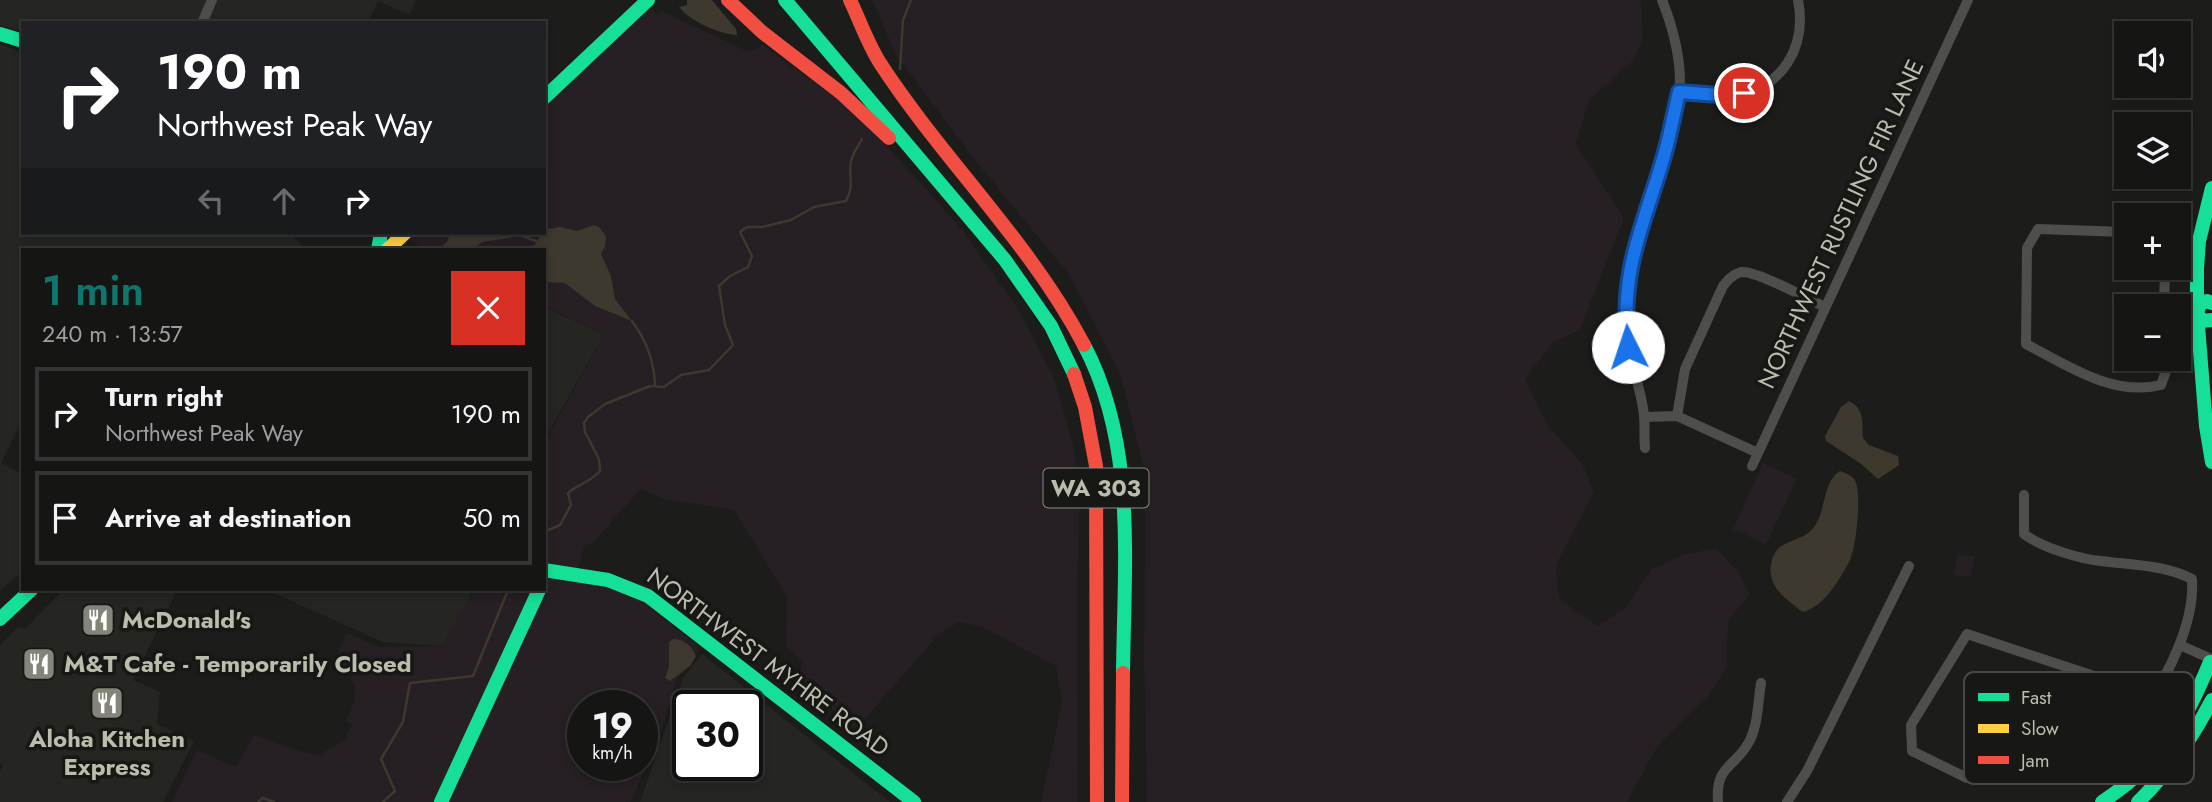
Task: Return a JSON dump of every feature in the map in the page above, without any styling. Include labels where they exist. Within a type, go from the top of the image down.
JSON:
[{"type":"main road","points":[[546,96],[648,0]]},
{"type":"main road","points":[[728,0],[774,44],[848,98],[964,212]]},
{"type":"main road","name":"WA 303","points":[[785,0],[1022,282],[1052,327],[1074,373],[1088,418],[1096,466],[1097,802]]},
{"type":"main road","name":"WA 303","points":[[800,0],[1002,226],[1041,275],[1072,321],[1093,361],[1115,430],[1122,475],[1122,802]]},
{"type":"main road","points":[[850,0],[878,60],[1002,226]]},
{"type":"main road","points":[[0,34],[21,40]]},
{"type":"main road","points":[[2212,188],[2199,241],[2197,313],[2206,426],[2212,462]]},
{"type":"main road","points":[[389,248],[403,235]]},
{"type":"main road","points":[[2197,313],[2200,304],[2212,303]]},
{"type":"main road","points":[[2197,313],[2202,321],[2212,320]]},
{"type":"main road","name":"NORTHWEST MYHRE ROAD","points":[[546,573],[610,579],[648,596],[914,802]]},
{"type":"main road","points":[[0,619],[30,591]]},
{"type":"main road","points":[[441,802],[539,591]]},
{"type":"main road","points":[[2194,698],[2211,656]]},
{"type":"main road","points":[[2194,733],[2212,700]]},
{"type":"main road","points":[[2102,802],[2129,784]]},
{"type":"main road","points":[[2138,802],[2158,784]]},
{"type":"street","points":[[203,21],[212,0]]},
{"type":"street","points":[[1644,448],[1644,417],[1628,347],[1626,288],[1632,252],[1664,156],[1679,92],[1678,61],[1668,14],[1662,0]]},
{"type":"street","points":[[1679,92],[1731,96],[1755,90],[1779,74],[1800,38],[1802,20],[1798,0]]},
{"type":"street","name":"NORTHWEST RUSTLING FIR LANE","points":[[1752,467],[1968,0]]},
{"type":"street","points":[[2114,232],[2038,229],[2027,248],[2026,344],[2109,384],[2142,390],[2161,385],[2166,371]]},
{"type":"street","points":[[1677,416],[1685,369],[1724,286],[1733,275],[1740,272],[1758,275],[1825,307]]},
{"type":"street","points":[[2191,312],[2197,313]]},
{"type":"street","points":[[1644,417],[1677,416],[1758,453]]},
{"type":"street","points":[[2024,495],[2024,534],[2035,542],[2097,561],[2179,572],[2192,579],[2193,592],[2183,646],[2168,672]]},
{"type":"street","points":[[1787,802],[1807,771],[1909,566]]},
{"type":"street","points":[[1964,777],[1912,751],[1911,724],[1967,634],[2082,672]]},
{"type":"street","points":[[2183,646],[2211,656]]},
{"type":"street","points":[[1718,802],[1717,786],[1724,770],[1750,741],[1761,683]]},
{"type":"shaded area","points":[[0,0],[416,0],[410,15],[378,1],[369,21],[21,21],[21,31],[0,25]]},
{"type":"shaded area","points":[[687,0],[712,0],[736,29],[737,35],[697,22],[679,7],[687,5]]},
{"type":"shaded area","points":[[872,0],[1641,0],[1643,40],[1632,62],[1589,100],[1576,144],[1624,218],[1580,330],[1553,342],[1525,380],[1548,426],[1583,465],[1594,492],[1556,565],[1559,598],[1598,626],[1625,608],[1652,569],[1683,555],[1716,548],[1738,572],[1750,594],[1728,621],[1727,667],[1711,692],[1657,747],[1627,802],[1147,802],[1144,665],[1145,473],[1120,374],[1070,276],[973,158],[896,55]]},
{"type":"shaded area","points":[[645,3],[657,15],[662,11],[749,52],[763,45],[859,115],[961,228],[1019,310],[1054,378],[1074,449],[1080,496],[1077,593],[1078,802],[1041,802],[1062,702],[1056,666],[982,627],[959,622],[939,634],[857,728],[797,681],[802,663],[786,646],[787,597],[734,510],[664,499],[641,489],[594,542],[584,546],[577,574],[652,599],[648,607],[695,643],[699,650],[677,678],[658,738],[658,690],[567,690],[567,781],[640,781],[631,802],[172,802],[197,750],[236,767],[254,735],[318,755],[343,741],[352,725],[346,721],[354,702],[355,688],[349,675],[335,659],[347,633],[380,647],[441,646],[473,591],[546,591],[546,440],[604,334],[546,307],[546,248],[423,248],[402,235],[546,235],[546,96]]},
{"type":"shaded area","points":[[0,44],[21,52],[21,235],[292,235],[304,248],[21,248],[21,422],[1,463],[21,473],[21,574],[0,590]]},
{"type":"shaded area","points":[[594,225],[606,236],[601,254],[611,276],[615,299],[632,321],[595,306],[565,283],[546,282],[546,248],[533,248],[541,235],[546,235],[546,230],[560,227],[577,231]]},
{"type":"shaded area","points":[[449,235],[522,236],[482,242],[474,248],[447,248],[443,245],[448,241]]},
{"type":"shaded area","points":[[546,308],[604,334],[546,437]]},
{"type":"shaded area","points":[[1849,401],[1860,412],[1863,438],[1869,445],[1898,456],[1899,465],[1878,479],[1860,463],[1826,441],[1825,436],[1841,407]]},
{"type":"shaded area","points":[[1763,463],[1797,479],[1766,545],[1733,529]]},
{"type":"shaded area","points":[[1840,471],[1851,476],[1857,485],[1858,519],[1852,553],[1831,591],[1818,604],[1803,612],[1783,596],[1774,584],[1771,577],[1772,560],[1780,547],[1804,535],[1816,524],[1830,482]]},
{"type":"shaded area","points":[[1957,555],[1974,556],[1971,577],[1954,575]]},
{"type":"shaded area","points":[[62,591],[177,591],[133,680],[160,692],[157,724],[194,741],[163,802],[0,802],[0,771],[3,766],[0,764],[0,645],[18,627],[25,629]]},
{"type":"shaded area","points":[[269,591],[472,591],[454,638],[441,646],[383,642]]},
{"type":"shaded area","points":[[673,639],[687,644],[696,656],[690,666],[670,681],[665,678],[669,667],[669,642]]},
{"type":"shaded area","points":[[702,654],[748,690],[679,690],[683,678]]},
{"type":"shaded area","points":[[763,702],[890,802],[640,802],[647,781],[658,781],[658,750],[672,710],[672,781],[763,781]]},
{"type":"waterway","points":[[900,69],[903,20],[911,0]]},
{"type":"waterway","points":[[546,531],[560,525],[571,505],[568,493],[600,471],[599,459],[585,432],[584,423],[588,417],[605,404],[650,386],[664,387],[681,375],[709,370],[733,345],[725,325],[719,286],[730,276],[748,267],[752,256],[740,232],[747,227],[762,227],[791,220],[814,207],[846,201],[851,185],[851,161],[862,139]]},
{"type":"waterway","points":[[522,236],[536,241]]},
{"type":"waterway","points":[[632,321],[649,352],[655,386]]},
{"type":"waterway","points":[[383,802],[395,791],[381,759],[403,722],[410,683],[473,676],[508,591]]},
{"type":"waterway","points":[[258,802],[263,798],[274,802]]},
{"type":"traffic: fast","points":[[546,96],[648,0]]},
{"type":"traffic: fast","points":[[785,0],[1005,260],[1051,326],[1074,374]]},
{"type":"traffic: fast","points":[[0,34],[21,40]]},
{"type":"traffic: fast","points":[[2212,188],[2199,241],[2197,268],[2197,313],[2206,426],[2212,462]]},
{"type":"traffic: fast","points":[[378,248],[381,235]]},
{"type":"traffic: fast","points":[[2212,303],[2207,301],[2200,304],[2197,313],[2202,321],[2212,320]]},
{"type":"traffic: fast","points":[[1084,345],[1101,383],[1113,423],[1120,464],[1125,548],[1123,673]]},
{"type":"traffic: fast","points":[[546,570],[608,580],[648,596],[914,802]]},
{"type":"traffic: fast","points":[[0,619],[30,591]]},
{"type":"traffic: fast","points":[[441,802],[539,591]]},
{"type":"traffic: fast","points":[[2194,697],[2210,662]]},
{"type":"traffic: fast","points":[[2194,731],[2212,700]]},
{"type":"traffic: fast","points":[[2102,802],[2127,784]]},
{"type":"traffic: fast","points":[[2138,802],[2155,784]]},
{"type":"traffic: slow","points":[[389,248],[403,235]]},
{"type":"traffic: jam","points":[[728,0],[762,32],[841,93],[889,138]]},
{"type":"traffic: jam","points":[[850,0],[880,63],[931,134],[1038,271],[1084,345]]},
{"type":"traffic: jam","points":[[1074,374],[1085,407],[1096,466],[1097,802]]},
{"type":"traffic: jam","points":[[1122,802],[1123,673]]},
{"type":"place","name":"McDonald's","points":[[98,620]]},
{"type":"place","name":"M&T Cafe - Temporarily Closed","points":[[39,664]]},
{"type":"place","name":"Aloha Kitchen Express","points":[[107,703]]},
{"type":"route","points":[[1628,347],[1626,288],[1632,252],[1664,156],[1679,92],[1731,96],[1744,93]]}]
